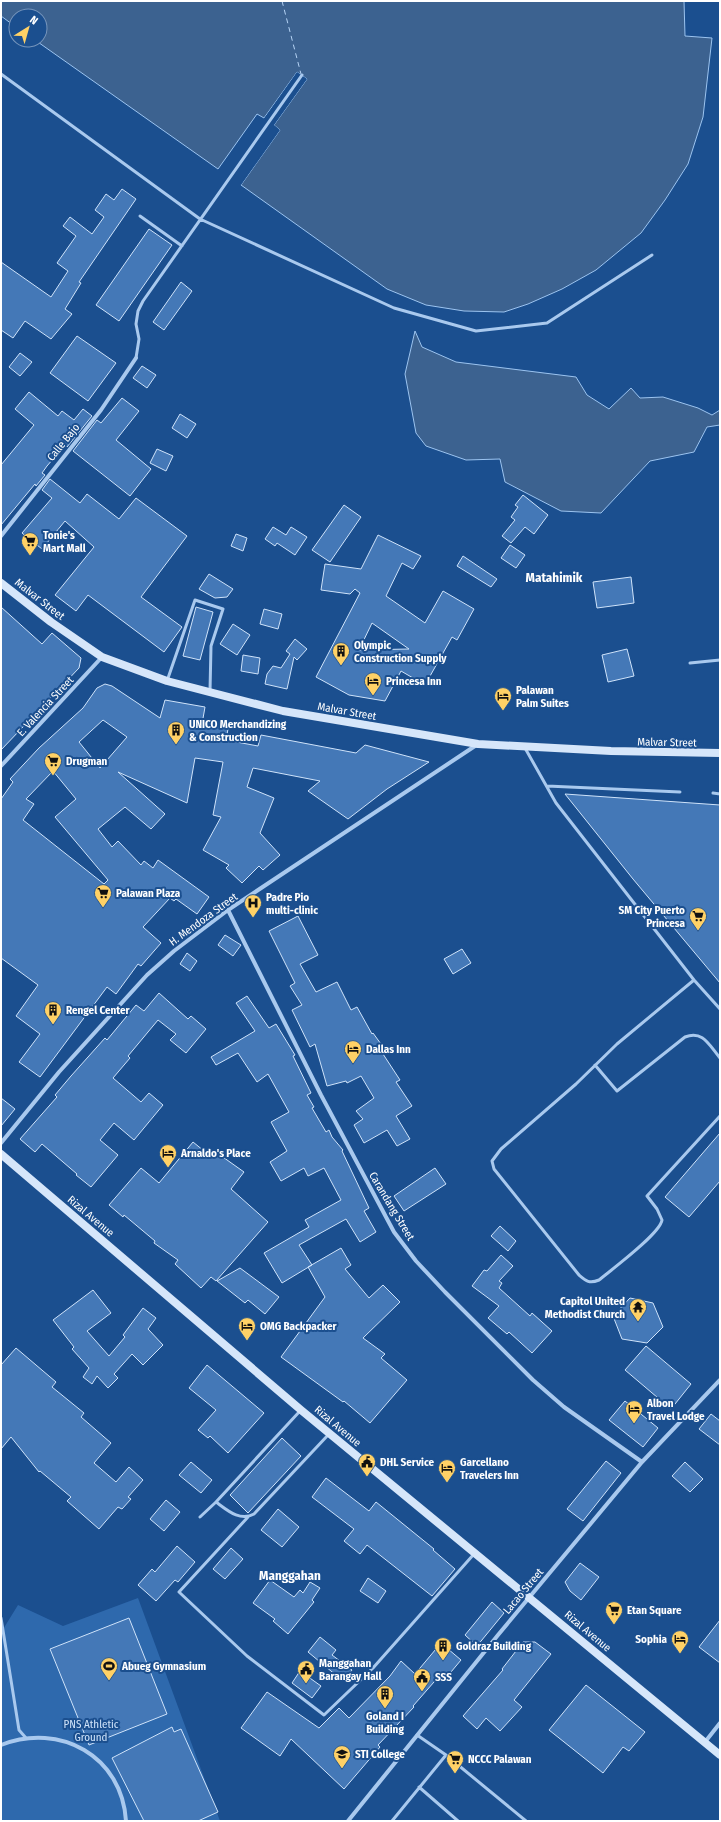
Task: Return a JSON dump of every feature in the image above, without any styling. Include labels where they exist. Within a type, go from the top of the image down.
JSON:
[{"type":"main road","name":"Malvar Street","points":[[1,583],[51,622],[102,657],[167,681],[282,711],[478,744],[611,751],[720,753]]},
{"type":"main road","name":"Rizal Avenue","points":[[1,1154],[301,1410],[530,1597],[720,1755]]},
{"type":"street","name":"Calle Bajo","points":[[1,536],[101,410],[136,358]]},
{"type":"street","name":"E. Valencia Street","points":[[1,766],[102,657]]},
{"type":"street","name":"H. Mendoza Street","points":[[1,1143],[59,1072],[147,975],[174,951],[228,910],[478,744]]},
{"type":"street","name":"Carandang Street","points":[[228,910],[321,1095],[394,1232],[416,1261],[445,1292],[533,1380],[564,1407],[642,1462]]},
{"type":"street","name":"Lacao Street","points":[[348,1821],[498,1634],[642,1462],[720,1380]]},
{"type":"street","points":[[705,1742],[720,1722]]},
{"type":"street","points":[[1,1745],[26,1738],[54,1738],[80,1747],[92,1755],[111,1774],[123,1799],[126,1821]]},
{"type":"lane","points":[[1,74],[200,219],[394,308],[476,331],[547,323],[652,255]]},
{"type":"lane","points":[[136,358],[139,348],[136,324],[138,311],[143,301],[302,75]]},
{"type":"lane","points":[[140,216],[182,246]]},
{"type":"lane","points":[[167,681],[195,600],[223,609],[211,646],[210,693]]},
{"type":"lane","points":[[690,662],[720,660]]},
{"type":"lane","points":[[524,747],[556,803],[694,980],[720,1009]]},
{"type":"lane","points":[[547,786],[680,792]]},
{"type":"lane","points":[[713,793],[720,794]]},
{"type":"lane","points":[[694,980],[617,1044],[576,1084],[502,1149],[492,1161],[494,1169],[578,1275],[587,1282],[593,1283],[599,1280],[638,1247],[660,1226],[662,1220],[661,1216],[647,1196],[720,1116]]},
{"type":"lane","points":[[595,1065],[617,1091],[684,1037],[690,1035],[696,1034],[703,1038],[720,1058]]},
{"type":"lane","points":[[200,1517],[216,1502],[301,1410]]},
{"type":"lane","points":[[330,1434],[260,1508],[248,1517],[179,1592],[247,1656],[324,1715],[373,1668],[475,1552]]},
{"type":"lane","points":[[216,1502],[234,1514],[248,1517]]},
{"type":"lane","points":[[1,1618],[19,1730],[26,1738]]},
{"type":"lane","points":[[417,1735],[446,1756],[526,1821]]},
{"type":"lane","points":[[392,1821],[446,1756]]},
{"type":"lane","points":[[419,1787],[458,1821]]},
{"type":"green space","name":"PNS Athletic Ground","points":[[138,1598],[220,1821],[1,1821],[1,1631],[18,1605],[63,1626]]},
{"type":"shaded area","points":[[1,1],[684,1],[685,36],[712,38],[703,117],[688,164],[665,200],[641,233],[596,270],[562,289],[528,304],[504,312],[464,311],[426,305],[387,289],[241,185],[280,130],[274,125],[307,79],[297,72],[264,118],[257,114],[218,169],[46,48],[48,48],[48,8],[8,8],[8,21],[1,16]]},
{"type":"shaded area","points":[[415,331],[422,347],[456,362],[576,377],[587,395],[609,409],[631,388],[640,398],[663,397],[698,408],[712,415],[720,410],[720,425],[707,427],[694,452],[650,461],[601,513],[561,511],[505,482],[500,459],[466,460],[426,446],[416,433],[405,374]]},
{"type":"pier","points":[[297,72],[307,79],[274,125],[280,130],[241,185],[240,184],[277,131],[272,127],[272,124],[304,79],[297,75],[266,120],[263,120]]},
{"type":"building","points":[[122,189],[136,199],[79,282],[81,283],[65,309],[72,314],[51,339],[25,321],[13,338],[1,330],[1,262],[51,297],[68,271],[57,263],[76,236],[63,226],[70,217],[92,234],[104,217],[95,210],[106,194],[114,200]]},
{"type":"building","points":[[149,229],[172,245],[119,321],[96,305]]},
{"type":"building","points":[[181,282],[192,291],[164,330],[153,322]]},
{"type":"building","points":[[77,336],[116,363],[88,401],[50,373]]},
{"type":"building","points":[[20,353],[32,362],[20,376],[9,367]]},
{"type":"building","points":[[142,366],[156,375],[147,388],[133,378]]},
{"type":"building","points":[[29,392],[58,416],[62,411],[74,420],[83,409],[92,416],[67,447],[65,445],[47,466],[42,473],[45,475],[36,486],[35,484],[1,525],[1,465],[34,425],[15,409]]},
{"type":"building","points":[[122,398],[139,411],[116,440],[151,469],[130,496],[73,451],[97,420],[101,423]]},
{"type":"building","points":[[180,414],[196,424],[187,438],[172,428]]},
{"type":"building","points":[[157,449],[173,456],[166,471],[150,463]]},
{"type":"building","points":[[50,479],[80,503],[87,494],[119,519],[136,498],[187,536],[141,597],[182,627],[164,652],[88,595],[76,611],[55,595],[94,547],[65,521],[42,549],[22,533],[52,498],[42,490]]},
{"type":"building","points":[[523,495],[548,515],[534,534],[525,527],[511,543],[502,536],[515,520],[511,517],[518,507],[515,505]]},
{"type":"building","points":[[344,505],[361,517],[330,562],[312,550]]},
{"type":"building","points":[[273,527],[286,535],[291,527],[307,537],[295,555],[277,543],[275,546],[265,539]]},
{"type":"building","points":[[236,534],[247,538],[243,551],[231,546]]},
{"type":"building","points":[[378,535],[421,556],[413,569],[402,563],[386,596],[425,623],[443,591],[474,609],[457,640],[452,637],[425,685],[401,671],[385,701],[349,695],[316,677],[360,593],[355,589],[350,594],[321,590],[325,564],[361,569]],"holes":[[[372,623],[409,649],[359,650]]]},
{"type":"building","points":[[510,545],[525,555],[516,568],[501,558]]},
{"type":"building","points":[[463,556],[497,579],[491,587],[457,566]]},
{"type":"building","points":[[209,574],[233,589],[227,597],[215,598],[199,589]]},
{"type":"building","points":[[631,577],[634,603],[597,608],[593,582]]},
{"type":"building","points":[[1,607],[42,644],[52,633],[81,658],[79,668],[1,750]]},
{"type":"building","points":[[196,607],[213,612],[200,660],[183,656]]},
{"type":"building","points":[[264,609],[282,614],[278,629],[260,624]]},
{"type":"building","points":[[233,624],[250,635],[237,655],[220,644]]},
{"type":"building","points":[[295,639],[307,649],[297,660],[294,657],[287,689],[265,684],[267,674],[273,666],[281,668],[290,654],[286,651]]},
{"type":"building","points":[[627,649],[634,676],[608,682],[602,655]]},
{"type":"building","points":[[243,655],[260,658],[258,674],[241,671]]},
{"type":"building","points":[[105,684],[112,686],[160,718],[165,700],[205,707],[202,724],[228,729],[226,740],[258,746],[261,735],[356,753],[365,745],[429,762],[387,789],[348,819],[308,791],[320,781],[253,768],[247,787],[274,798],[260,833],[280,855],[263,870],[259,866],[242,883],[226,868],[229,865],[203,850],[221,817],[213,815],[223,762],[195,758],[187,803],[118,772],[165,814],[151,829],[125,807],[98,829],[112,847],[118,841],[141,865],[144,861],[153,868],[158,860],[209,897],[197,914],[176,899],[174,901],[170,898],[143,927],[161,943],[141,966],[138,964],[116,994],[107,987],[40,1077],[19,1062],[40,1034],[16,1016],[38,985],[1,958],[1,799],[13,782],[10,779],[39,748],[83,708],[97,688]],"holes":[[[103,720],[127,737],[100,768],[79,742]],[[53,771],[76,799],[55,817],[108,880],[104,884],[23,820],[34,804],[26,799]]]},
{"type":"building","name":"SM City Puerto Princesa","points":[[565,794],[720,805],[720,983],[633,879]]},
{"type":"building","points":[[298,916],[318,955],[300,964],[316,992],[337,982],[351,1010],[357,1007],[372,1034],[373,1033],[386,1051],[383,1054],[400,1080],[396,1082],[412,1106],[396,1116],[410,1139],[397,1146],[387,1130],[364,1143],[354,1125],[363,1119],[356,1111],[374,1098],[361,1076],[347,1083],[346,1081],[327,1086],[315,1044],[310,1047],[292,1010],[302,1005],[290,986],[295,983],[269,931]]},
{"type":"building","points":[[225,935],[241,945],[233,956],[218,945]]},
{"type":"building","points":[[462,949],[471,963],[453,974],[444,959]]},
{"type":"building","points":[[187,953],[197,961],[190,971],[180,964]]},
{"type":"building","points":[[159,993],[188,1019],[191,1016],[206,1029],[186,1053],[170,1040],[176,1034],[158,1020],[128,1056],[130,1058],[113,1078],[141,1102],[149,1093],[163,1105],[134,1140],[114,1123],[100,1140],[118,1155],[91,1187],[42,1144],[35,1152],[20,1139],[57,1097],[55,1095],[71,1076],[105,1038],[107,1040],[136,1005],[144,1011]]},
{"type":"building","points":[[247,996],[269,1028],[276,1024],[295,1055],[293,1056],[311,1093],[307,1095],[314,1107],[312,1108],[326,1132],[329,1130],[332,1137],[343,1150],[342,1151],[369,1208],[364,1211],[376,1232],[360,1242],[346,1219],[299,1245],[312,1265],[282,1283],[264,1253],[309,1227],[305,1220],[341,1200],[324,1168],[308,1176],[304,1168],[281,1181],[270,1162],[287,1151],[271,1122],[289,1112],[268,1074],[257,1082],[238,1053],[216,1065],[211,1057],[255,1031],[236,1003]]},
{"type":"building","points":[[1,1098],[15,1109],[1,1126]]},
{"type":"building","points":[[720,1133],[720,1181],[689,1217],[665,1197]]},
{"type":"building","points":[[193,1142],[209,1155],[213,1150],[244,1172],[231,1189],[268,1222],[216,1281],[211,1277],[201,1288],[175,1264],[178,1260],[154,1243],[155,1241],[124,1215],[123,1217],[109,1205],[141,1168],[159,1183]]},
{"type":"building","points":[[435,1168],[446,1184],[404,1211],[394,1196]]},
{"type":"building","points":[[500,1226],[516,1241],[508,1251],[491,1236]]},
{"type":"building","points":[[341,1248],[351,1265],[345,1269],[369,1298],[383,1285],[400,1302],[363,1338],[385,1354],[381,1358],[407,1380],[370,1423],[344,1401],[343,1402],[281,1357],[325,1297],[308,1267]]},
{"type":"building","points":[[501,1255],[513,1266],[499,1281],[502,1283],[499,1288],[530,1316],[532,1313],[552,1331],[532,1353],[509,1332],[507,1334],[488,1318],[499,1306],[472,1286],[484,1270],[487,1271]]},
{"type":"building","points":[[240,1268],[279,1297],[265,1314],[248,1300],[245,1303],[217,1281]]},
{"type":"building","points":[[93,1290],[111,1313],[87,1331],[109,1356],[125,1337],[123,1335],[143,1308],[156,1318],[148,1329],[163,1345],[143,1365],[132,1354],[114,1374],[118,1378],[108,1388],[97,1376],[92,1384],[83,1377],[89,1368],[72,1349],[74,1347],[53,1320]]},
{"type":"building","name":"Capitol United Methodist Church","points":[[630,1298],[653,1303],[663,1327],[647,1343],[622,1339],[613,1316]]},
{"type":"building","points":[[646,1346],[691,1384],[671,1409],[625,1370]]},
{"type":"building","points":[[16,1348],[56,1382],[52,1387],[84,1413],[81,1417],[111,1443],[94,1463],[116,1482],[129,1467],[143,1480],[128,1497],[131,1499],[122,1509],[118,1507],[99,1529],[67,1501],[71,1497],[40,1471],[39,1472],[11,1437],[1,1449],[1,1365]]},
{"type":"building","points":[[207,1365],[264,1413],[228,1453],[210,1436],[208,1438],[198,1430],[216,1410],[189,1388]]},
{"type":"building","name":"Albon Travel Lodge","points":[[625,1401],[658,1428],[643,1447],[609,1420]]},
{"type":"building","points":[[711,1414],[720,1421],[720,1445],[699,1429]]},
{"type":"building","points":[[282,1438],[301,1456],[248,1513],[230,1495]]},
{"type":"building","points":[[606,1461],[621,1473],[583,1521],[567,1509]]},
{"type":"building","points":[[191,1462],[212,1480],[201,1493],[179,1475]]},
{"type":"building","points":[[685,1462],[703,1479],[690,1492],[672,1476]]},
{"type":"building","points":[[326,1478],[369,1511],[376,1502],[434,1549],[433,1550],[455,1569],[432,1596],[367,1545],[360,1554],[344,1541],[354,1529],[312,1497]]},
{"type":"building","points":[[166,1500],[180,1512],[164,1531],[150,1519]]},
{"type":"building","points":[[278,1509],[299,1527],[282,1547],[261,1530]]},
{"type":"building","points":[[177,1546],[195,1562],[178,1582],[175,1580],[156,1601],[138,1585],[152,1569],[155,1572]]},
{"type":"building","points":[[231,1548],[243,1559],[225,1579],[213,1569]]},
{"type":"building","points":[[580,1563],[599,1577],[581,1600],[570,1591],[565,1582]]},
{"type":"building","points":[[368,1578],[386,1591],[378,1603],[360,1591]]},
{"type":"building","points":[[270,1580],[294,1597],[300,1590],[303,1593],[310,1582],[320,1588],[312,1600],[314,1602],[288,1634],[273,1621],[275,1619],[253,1603]]},
{"type":"building","points":[[492,1602],[504,1613],[477,1646],[465,1635]]},
{"type":"building","name":"Abueg Gymnasium","points":[[129,1618],[167,1714],[89,1745],[50,1649]]},
{"type":"building","points":[[720,1620],[720,1663],[699,1647]]},
{"type":"building","points":[[320,1637],[336,1650],[332,1655],[352,1670],[343,1681],[308,1652]]},
{"type":"building","points":[[523,1642],[535,1642],[551,1654],[514,1700],[522,1707],[500,1731],[486,1718],[477,1729],[463,1716],[503,1670],[502,1669]]},
{"type":"building","points":[[441,1643],[461,1660],[446,1678],[441,1674],[413,1706],[414,1707],[378,1745],[380,1747],[344,1789],[291,1739],[280,1756],[241,1728],[267,1692],[319,1728],[339,1708],[349,1718],[390,1676],[401,1661],[415,1674]]},
{"type":"building","points":[[300,1671],[321,1686],[312,1698],[292,1683]]},
{"type":"building","points":[[586,1685],[645,1732],[629,1751],[623,1747],[603,1773],[549,1730]]},
{"type":"building","points":[[172,1727],[174,1732],[181,1729],[218,1812],[198,1821],[144,1821],[112,1758]]},
{"type":"ferry route","points":[[282,1],[301,74]]},
{"type":"place","name":"Tonie's Mart Mall","points":[[30,556]]},
{"type":"place","name":"Olympic Construction Supply","points":[[341,666]]},
{"type":"place","name":"Princesa Inn","points":[[373,696]]},
{"type":"place","name":"Palawan Palm Suites","points":[[503,711]]},
{"type":"place","name":"UNICO Merchandizing & Construction","points":[[176,745]]},
{"type":"place","name":"Drugman","points":[[53,776]]},
{"type":"place","name":"Palawan Plaza","points":[[103,908]]},
{"type":"place","name":"Padre Pio multi-clinic","points":[[253,918]]},
{"type":"place","name":"SM City Puerto Princesa","points":[[698,931]]},
{"type":"place","name":"Rengel Center","points":[[53,1025]]},
{"type":"place","name":"Dallas Inn","points":[[353,1064]]},
{"type":"place","name":"Arnaldo's Place","points":[[168,1168]]},
{"type":"place","name":"Capitol United Methodist Church","points":[[638,1322]]},
{"type":"place","name":"OMG Backpacker","points":[[247,1341]]},
{"type":"place","name":"Albon Travel Lodge","points":[[634,1424]]},
{"type":"place","name":"DHL Service","points":[[367,1477]]},
{"type":"place","name":"Garcellano Travelers Inn","points":[[447,1483]]},
{"type":"place","name":"Etan Square","points":[[614,1625]]},
{"type":"place","name":"Sophia","points":[[680,1654]]},
{"type":"place","name":"Goldraz Building","points":[[443,1661]]},
{"type":"place","name":"Abueg Gymnasium","points":[[109,1681]]},
{"type":"place","name":"Manggahan Barangay Hall","points":[[306,1684]]},
{"type":"place","name":"SSS","points":[[422,1692]]},
{"type":"place","name":"Goland I Building","points":[[385,1709]]},
{"type":"place","name":"STI College","points":[[342,1769]]},
{"type":"place","name":"NCCC Palawan","points":[[455,1774]]},
{"type":"district","name":"Matahimik","points":[[554,577]]},
{"type":"district","name":"Manggahan","points":[[290,1575]]}]
